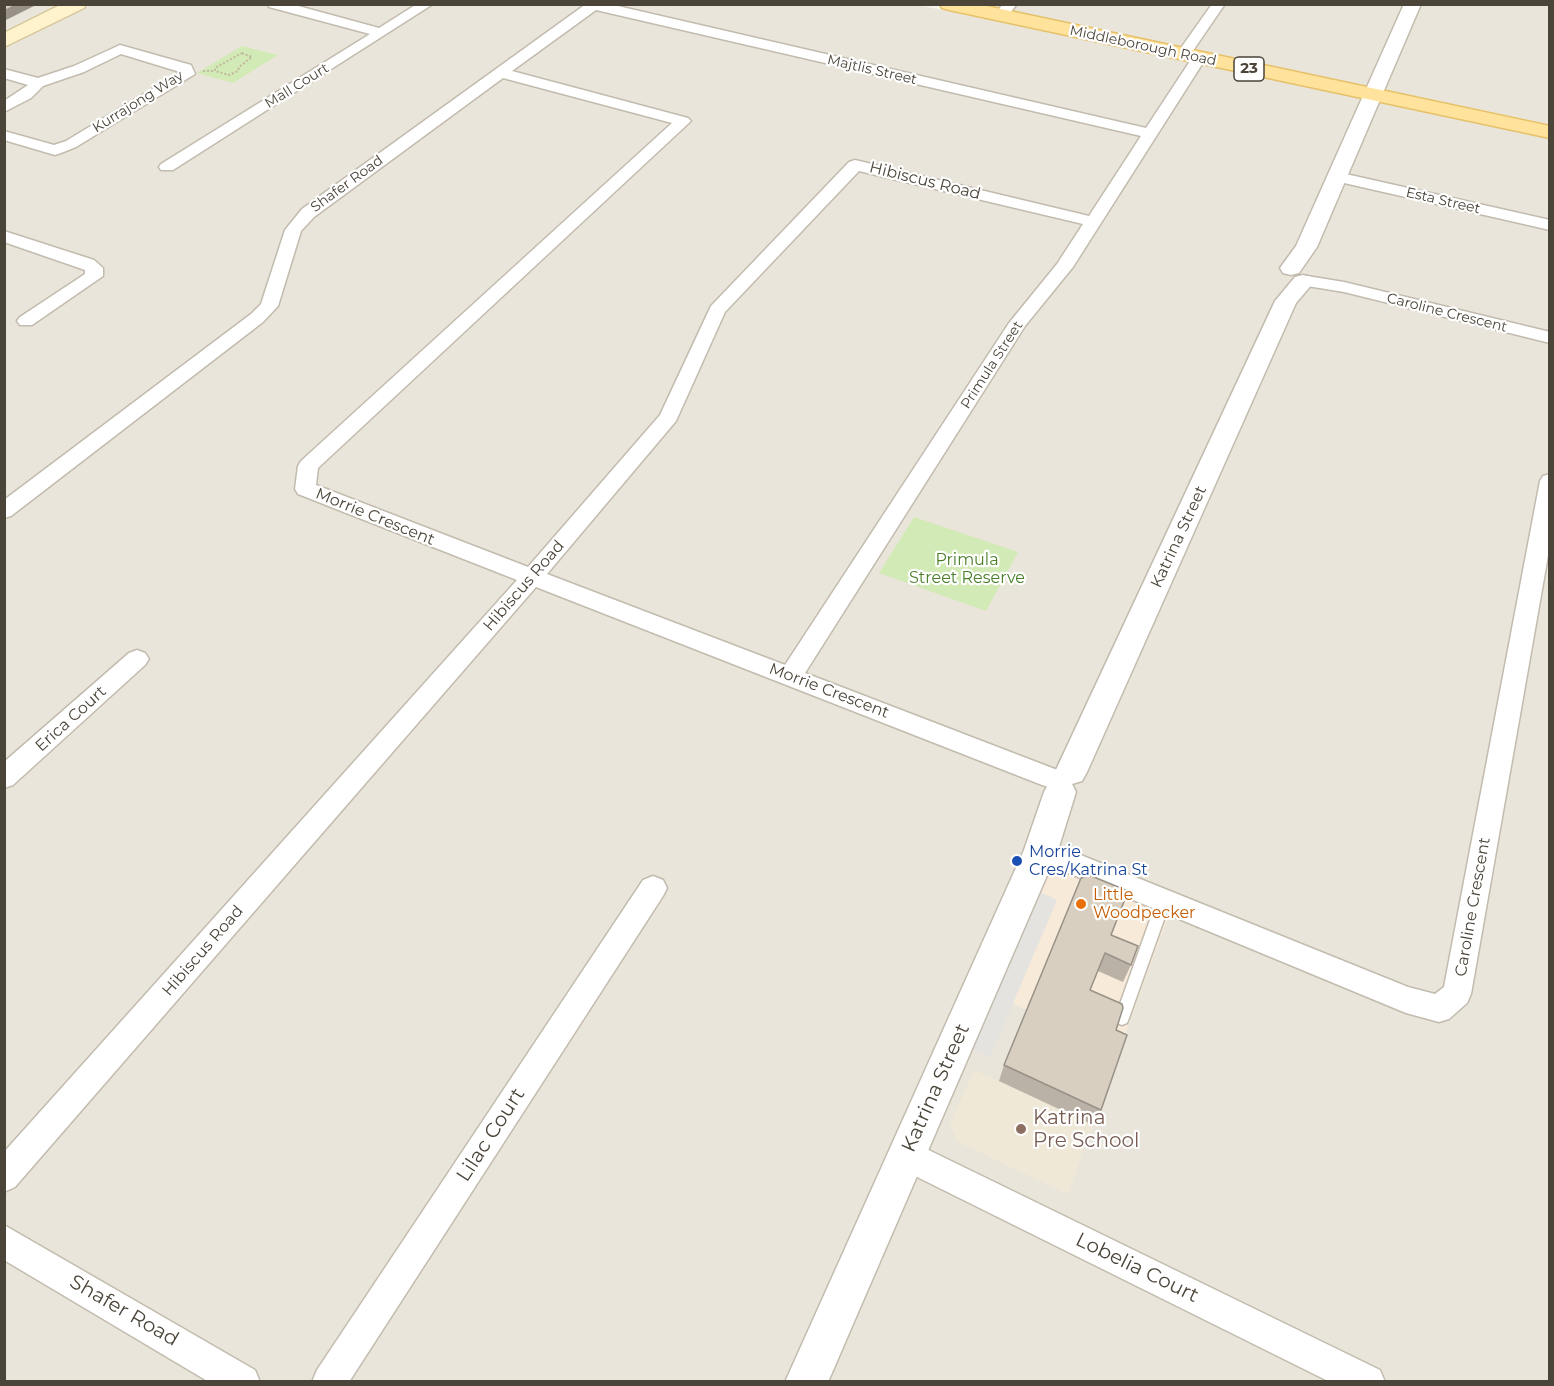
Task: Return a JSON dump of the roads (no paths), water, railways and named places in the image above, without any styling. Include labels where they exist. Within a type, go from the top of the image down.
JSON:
[{"type":"main road","points":[[4,41],[77,4]]},
{"type":"main road","name":"Middleborough Road","points":[[949,4],[1006,10],[1191,57],[1550,132]]},
{"type":"street","points":[[274,4],[382,33]]},
{"type":"street","name":"Mall Court","points":[[167,167],[427,4]]},
{"type":"street","name":"Primula Street","points":[[790,676],[1018,323],[1064,267],[1094,222],[1150,134],[1219,4]]},
{"type":"street","name":"Katrina Street","points":[[806,1382],[1041,850],[1061,781],[1299,279],[1306,247],[1413,4]]},
{"type":"street","name":"Shafer Road","points":[[4,511],[269,306],[293,230],[308,213],[594,5]]},
{"type":"street","name":"Majtlis Street","points":[[594,5],[1150,134]]},
{"type":"street","name":"Kurrajong Way","points":[[4,108],[26,95],[38,83],[79,69],[120,49],[186,68],[188,74],[71,144],[55,150],[4,135]]},
{"type":"street","points":[[4,73],[38,83]]},
{"type":"street","name":"Morrie Crescent","points":[[501,73],[683,121],[308,465],[305,489],[1061,781]]},
{"type":"street","name":"Hibiscus Road","points":[[4,1176],[531,578],[669,417],[717,310],[855,165],[1094,222]]},
{"type":"street","name":"Esta Street","points":[[1337,177],[1550,225]]},
{"type":"street","points":[[4,236],[94,268],[94,276],[26,321]]},
{"type":"street","name":"Caroline Crescent","points":[[1299,279],[1344,287],[1550,338]]},
{"type":"street","name":"Caroline Crescent","points":[[1041,850],[1406,1000],[1439,1009],[1457,994],[1550,481]]},
{"type":"street","name":"Erica Court","points":[[4,778],[137,659]]},
{"type":"street","name":"Lilac Court","points":[[329,1382],[653,888]]},
{"type":"street","name":"Lobelia Court","points":[[906,1155],[1368,1382]]},
{"type":"street","name":"Shafer Road","points":[[4,1241],[243,1382]]},
{"type":"lane","points":[[1122,1018],[1164,900]]},
{"type":"place","name":"Morrie Cres/Katrina St","points":[[1017,861]]},
{"type":"place","name":"Little Woodpecker","points":[[1081,904]]},
{"type":"place","name":"Katrina Pre School","points":[[1021,1129]]},
{"type":"park label","name":"Primula Street Reserve","points":[[967,569]]}]
